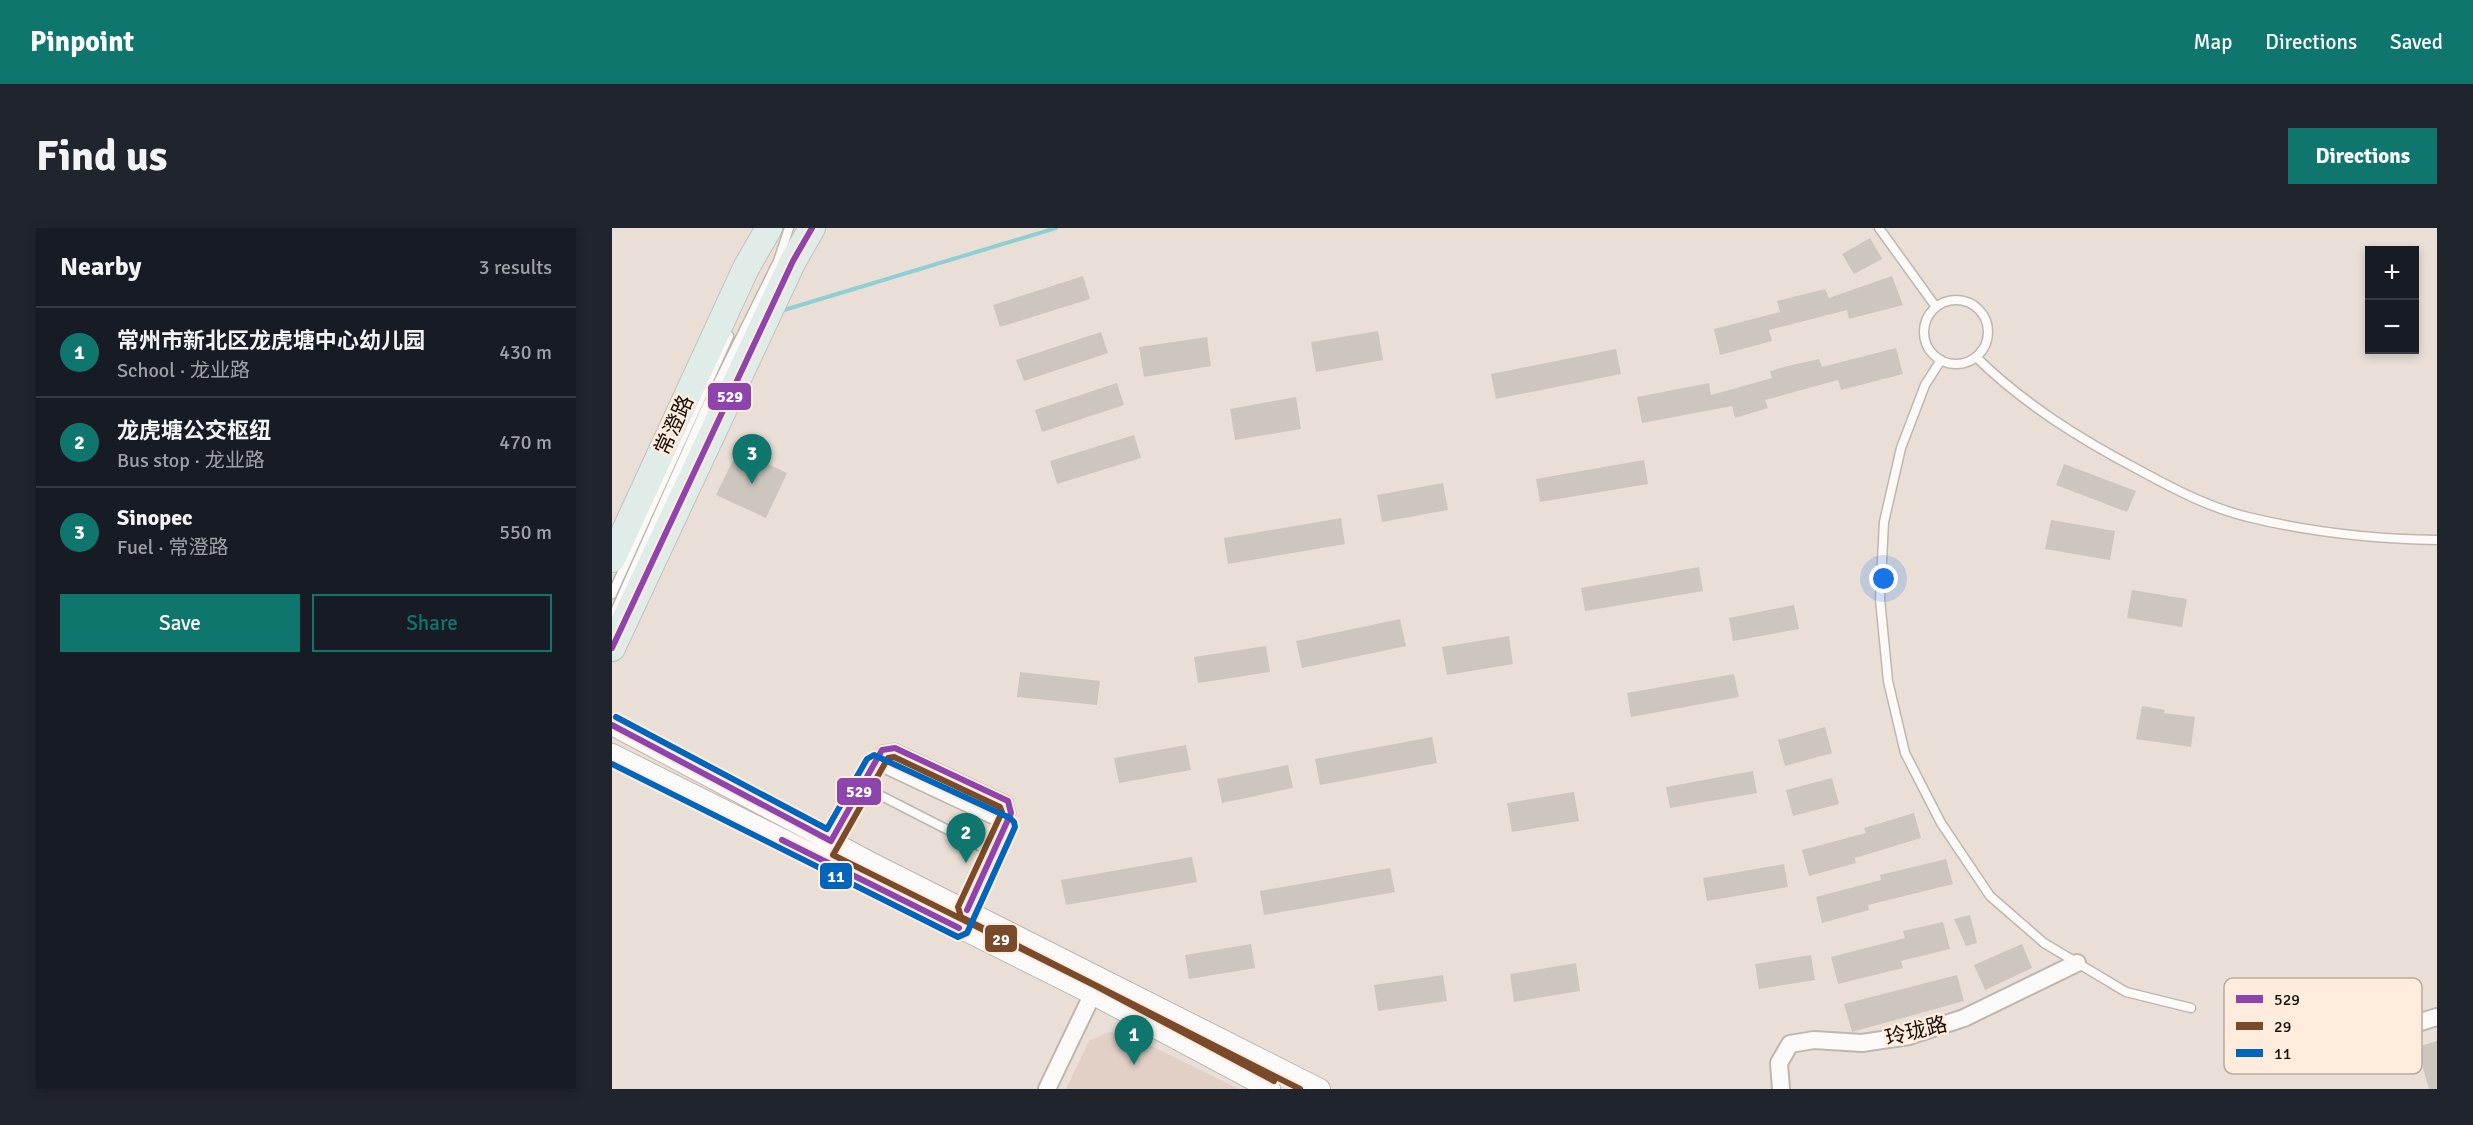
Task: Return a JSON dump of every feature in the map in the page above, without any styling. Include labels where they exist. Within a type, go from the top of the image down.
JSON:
[{"type":"main road","name":"常澄路","points":[[612,648],[788,272],[812,228]]},
{"type":"main road","name":"常澄路","points":[[612,559],[767,236]]},
{"type":"street","points":[[612,725],[831,841],[963,919]]},
{"type":"street","points":[[612,754],[821,859],[963,919],[1097,986],[1320,1089]]},
{"type":"street","name":"玲珑路","points":[[1781,1089],[1779,1063],[1790,1044],[1814,1040],[1862,1043],[1909,1036],[1964,1018],[2077,963]]},
{"type":"street","points":[[1047,1089],[1097,986]]},
{"type":"street","points":[[1097,986],[1270,1089]]},
{"type":"street","points":[[2422,1021],[2437,1017]]},
{"type":"lane","points":[[612,618],[708,403],[778,261],[789,228]]},
{"type":"lane","points":[[1879,228],[1936,307]]},
{"type":"lane","points":[[1948,301],[1962,301],[1974,306],[1984,316],[1988,329],[1986,342],[1976,357],[1961,364],[1941,360],[1928,347],[1924,328],[1928,317],[1936,307],[1948,301]]},
{"type":"lane","points":[[612,594],[732,328]]},
{"type":"lane","points":[[1976,357],[2005,385],[2083,439],[2180,492],[2247,517],[2337,533],[2409,540],[2437,540]]},
{"type":"lane","points":[[1941,360],[1925,385],[1901,448],[1884,522],[1880,599],[1888,681],[1905,753],[1941,823],[1989,896],[2044,943],[2126,992],[2191,1008]]},
{"type":"lane","points":[[821,859],[882,750],[895,748],[1008,801],[1011,813],[963,919]]},
{"type":"lane","points":[[874,764],[1006,826]]},
{"type":"lane","points":[[862,786],[993,853]]},
{"type":"shaded area","points":[[1109,1032],[1133,1037],[1239,1089],[1066,1089],[1089,1041]]},
{"type":"building","points":[[1870,238],[1882,259],[1854,274],[1842,254]]},
{"type":"building","points":[[1083,276],[1090,299],[1000,327],[993,305]]},
{"type":"building","points":[[1892,276],[1903,305],[1849,319],[1847,310],[1769,330],[1772,341],[1720,355],[1714,329],[1780,312],[1777,301],[1825,289],[1829,298]]},
{"type":"building","points":[[1378,331],[1383,360],[1316,372],[1311,342]]},
{"type":"building","points":[[1101,332],[1108,353],[1024,381],[1016,360]]},
{"type":"building","points":[[1207,337],[1211,366],[1144,377],[1139,347]]},
{"type":"building","points":[[1896,348],[1903,374],[1841,390],[1838,380],[1765,400],[1768,408],[1735,418],[1732,406],[1642,423],[1637,397],[1709,383],[1711,395],[1772,378],[1770,371],[1792,365],[1819,359],[1822,367]]},
{"type":"building","points":[[1616,349],[1621,374],[1496,399],[1491,374]]},
{"type":"building","points":[[1117,383],[1124,405],[1042,432],[1035,410]]},
{"type":"building","points":[[1296,397],[1301,429],[1235,440],[1230,409]]},
{"type":"building","points":[[1134,435],[1141,458],[1057,484],[1050,461]]},
{"type":"building","points":[[738,450],[787,473],[766,518],[716,495]]},
{"type":"building","points":[[1644,460],[1648,484],[1540,502],[1536,479]]},
{"type":"building","points":[[2064,464],[2136,491],[2127,512],[2056,485]]},
{"type":"building","points":[[1443,483],[1448,510],[1382,522],[1377,495]]},
{"type":"building","points":[[1341,518],[1345,544],[1228,564],[1224,538]]},
{"type":"building","points":[[2051,520],[2115,531],[2110,560],[2045,549]]},
{"type":"building","points":[[1699,567],[1703,591],[1585,611],[1581,588]]},
{"type":"building","points":[[2132,590],[2187,599],[2182,627],[2127,618]]},
{"type":"building","points":[[1794,605],[1799,629],[1733,641],[1729,618]]},
{"type":"building","points":[[1400,619],[1406,646],[1302,668],[1296,641]]},
{"type":"building","points":[[1509,636],[1513,664],[1447,675],[1442,647]]},
{"type":"building","points":[[1266,646],[1270,672],[1198,683],[1194,657]]},
{"type":"building","points":[[1020,672],[1100,681],[1097,705],[1017,697]]},
{"type":"building","points":[[1734,674],[1739,697],[1631,717],[1627,693]]},
{"type":"building","points":[[2142,706],[2165,710],[2164,713],[2195,717],[2191,747],[2136,739]]},
{"type":"building","points":[[1825,727],[1832,753],[1785,766],[1778,740]]},
{"type":"building","points":[[1432,737],[1437,763],[1320,785],[1315,759]]},
{"type":"building","points":[[1186,745],[1191,770],[1119,783],[1114,758]]},
{"type":"building","points":[[1288,765],[1293,788],[1222,803],[1217,779]]},
{"type":"building","points":[[1753,771],[1757,793],[1670,808],[1666,787]]},
{"type":"building","points":[[1832,778],[1839,804],[1793,816],[1786,790]]},
{"type":"building","points":[[1574,792],[1579,821],[1512,832],[1507,803]]},
{"type":"building","points":[[1914,813],[1921,838],[1855,858],[1856,863],[1809,876],[1802,850],[1866,833],[1864,828]]},
{"type":"building","points":[[1192,857],[1197,882],[1066,905],[1061,880]]},
{"type":"building","points":[[1946,859],[1953,884],[1868,905],[1869,910],[1822,923],[1816,897],[1881,880],[1880,875]]},
{"type":"building","points":[[1784,864],[1788,887],[1707,901],[1703,878]]},
{"type":"building","points":[[1390,868],[1395,892],[1264,915],[1260,891]]},
{"type":"building","points":[[1970,915],[1977,943],[1966,946],[1954,919]]},
{"type":"building","points":[[1943,922],[1950,949],[1901,961],[1903,968],[1838,984],[1831,957],[1905,938],[1903,931]]},
{"type":"building","points":[[1251,944],[1255,968],[1189,979],[1185,955]]},
{"type":"building","points":[[2022,944],[2032,968],[1985,990],[1974,965]]},
{"type":"building","points":[[1811,955],[1815,980],[1759,989],[1755,964]]},
{"type":"building","points":[[1576,963],[1580,991],[1514,1002],[1510,974]]},
{"type":"building","points":[[1443,975],[1447,1001],[1378,1011],[1374,985]]},
{"type":"building","points":[[1957,975],[1964,1001],[1852,1032],[1844,1004]]},
{"type":"building","points":[[2437,1041],[2437,1089],[2429,1089],[2422,1064],[2422,1046]]},
{"type":"waterway","points":[[784,310],[1056,228]]},
{"type":"transit line","name":"529","points":[[612,648],[793,261],[812,228]]},
{"type":"transit line","name":"11","points":[[612,764],[958,937],[967,933],[1015,827],[1010,818],[874,755],[867,759],[827,829],[616,717]]},
{"type":"transit line","name":"529","points":[[612,725],[831,841],[882,750],[895,748],[1008,801],[1011,813],[967,910]]},
{"type":"transit line","name":"29","points":[[1274,1081],[1096,986],[833,855],[888,758],[894,757],[1000,807],[1002,812],[958,907],[961,917],[1300,1089]]},
{"type":"transit line","name":"529","points":[[782,840],[959,928]]},
{"type":"place","name":"Sinopec","points":[[752,484]]},
{"type":"place","name":"龙虎塘公交枢纽","points":[[966,863]]},
{"type":"place","name":"常州市新北区龙虎塘中心幼儿园","points":[[1134,1065]]}]
